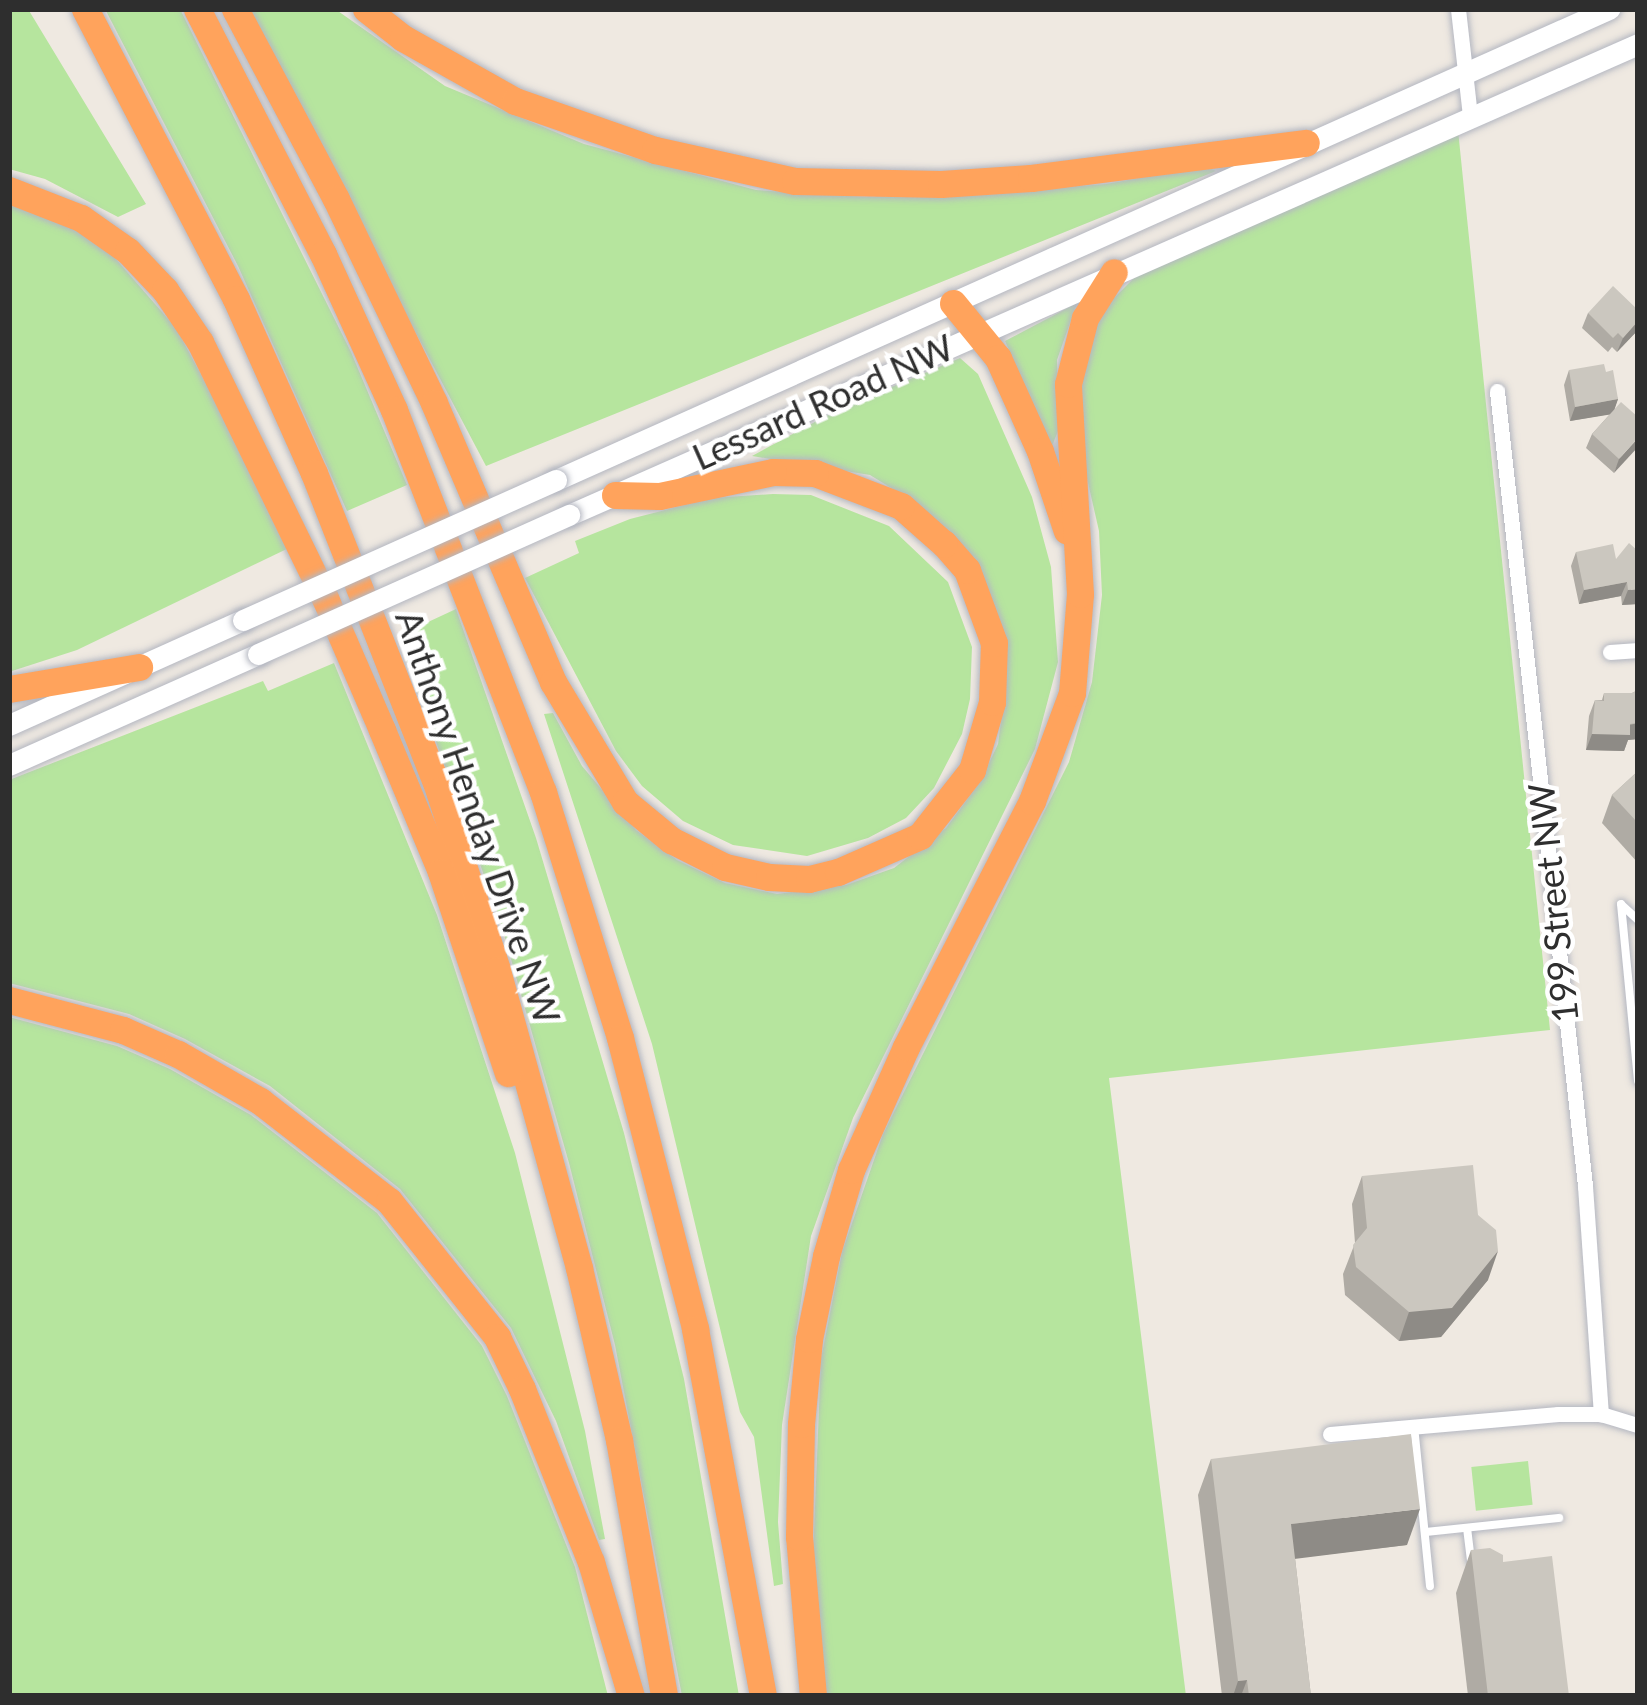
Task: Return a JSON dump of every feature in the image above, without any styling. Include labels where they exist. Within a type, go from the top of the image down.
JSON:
[{"type":"highway","name":"Anthony Henday Drive NW","points":[[86,9],[236,299],[386,653],[497,970],[579,1268],[619,1440],[664,1696]]},
{"type":"highway","name":"Anthony Henday Drive NW","points":[[197,9],[323,254],[394,410],[543,792],[620,1038],[695,1329],[763,1696]]},
{"type":"highway","points":[[235,9],[336,199],[434,403],[553,682],[625,802],[670,840],[725,867],[770,877],[809,879],[838,872],[920,836],[972,770],[992,702],[994,643],[967,570],[944,544],[901,506],[815,473],[773,472],[659,496],[615,495]]},
{"type":"highway","points":[[366,9],[404,38],[515,101],[655,150],[795,181],[922,184],[1031,178],[1306,143]]},
{"type":"highway","points":[[9,190],[81,218],[128,250],[165,290],[200,342],[382,730],[441,872],[579,1268]]},
{"type":"highway","points":[[813,1696],[799,1537],[801,1424],[809,1339],[826,1256],[851,1171],[906,1047],[1032,802],[1057,739],[1078,664],[1080,594],[1068,384],[1085,318],[1114,272]]},
{"type":"highway","points":[[952,303],[981,332],[1040,451],[1073,552],[1080,594]]},
{"type":"highway","points":[[9,689],[140,667]]},
{"type":"highway","points":[[9,1000],[123,1030],[178,1054],[260,1101],[388,1201],[451,1273],[497,1337],[591,1562],[631,1696]]},
{"type":"main road","name":"Lessard Road NW","points":[[9,725],[1609,9]]},
{"type":"main road","name":"Lessard Road NW","points":[[9,765],[1638,44]]},
{"type":"street","points":[[1458,9],[1470,116]]},
{"type":"street","name":"199 Street NW","points":[[1497,392],[1585,1186],[1601,1414]]},
{"type":"street","points":[[1610,652],[1638,650]]},
{"type":"street","points":[[1330,1434],[1601,1414],[1638,1425]]},
{"type":"lane","points":[[1638,920],[1621,904],[1638,1082]]},
{"type":"lane","points":[[1414,1425],[1430,1586]]},
{"type":"lane","points":[[1425,1532],[1559,1518]]},
{"type":"lane","points":[[1467,1528],[1473,1578]]},
{"type":"green space","points":[[9,9],[28,9],[146,204],[118,217],[45,179],[9,169]]},
{"type":"green space","points":[[105,9],[180,9],[351,352],[407,485],[347,511],[238,266]]},
{"type":"green space","points":[[245,9],[335,9],[445,86],[584,144],[756,190],[866,197],[986,193],[1106,184],[1205,166],[1216,171],[486,466]]},
{"type":"green space","points":[[1458,130],[1550,1030],[1109,1078],[1186,1696],[826,1696],[813,1556],[821,1359],[842,1252],[883,1134],[1069,762],[1092,682],[1102,595],[1099,531],[1076,430],[1088,324],[1137,275]]},
{"type":"green space","points":[[9,199],[94,234],[176,328],[293,546],[77,650],[9,672]]},
{"type":"green space","points":[[1077,303],[1057,360],[1058,431],[1052,446],[1005,341]]},
{"type":"green space","points":[[960,358],[978,374],[1032,497],[1051,567],[1058,662],[1035,749],[853,1118],[811,1236],[782,1425],[778,1522],[783,1584],[774,1586],[754,1437],[740,1412],[652,1044],[544,714],[553,713],[582,766],[636,830],[677,860],[725,883],[777,894],[846,885],[894,868],[946,828],[980,782],[998,744],[1005,691],[1001,635],[919,505],[870,475],[752,456],[837,410]]},
{"type":"green space","points":[[811,495],[889,526],[948,582],[972,647],[970,699],[962,734],[934,788],[906,818],[868,838],[807,856],[733,845],[683,821],[642,786],[616,751],[525,578],[579,553],[575,541],[630,519],[712,498]]},
{"type":"green space","points":[[456,609],[536,838],[624,1133],[684,1379],[739,1696],[682,1696],[615,1345],[569,1163],[499,917],[398,636]]},
{"type":"green space","points":[[334,663],[437,915],[515,1153],[585,1431],[605,1539],[599,1540],[556,1421],[511,1328],[400,1189],[270,1086],[185,1039],[129,1014],[9,983],[9,780],[263,681],[268,691]]},
{"type":"green space","points":[[9,1017],[117,1046],[170,1069],[251,1115],[377,1213],[482,1346],[507,1396],[575,1567],[608,1696],[9,1696]]},
{"type":"green space","points":[[1528,1461],[1533,1505],[1476,1511],[1471,1467]]},
{"type":"building","points":[[1613,286],[1638,310],[1638,321],[1623,338],[1618,333],[1613,338],[1588,313]]},
{"type":"building","points":[[1604,364],[1606,372],[1613,370],[1618,399],[1575,407],[1569,370]]},
{"type":"building","points":[[1621,402],[1638,417],[1638,438],[1619,459],[1592,434]]},
{"type":"building","points":[[1629,543],[1638,551],[1638,589],[1628,590],[1627,582],[1584,590],[1576,552],[1613,544],[1616,559]]},
{"type":"building","points":[[1638,690],[1638,723],[1630,724],[1630,735],[1592,734],[1595,700],[1604,701],[1604,693]]},
{"type":"building","points":[[1638,771],[1638,823],[1612,795]]},
{"type":"building","points":[[1473,1165],[1478,1215],[1496,1230],[1498,1251],[1452,1308],[1409,1312],[1356,1267],[1353,1245],[1367,1228],[1362,1176]]},
{"type":"building","points":[[1411,1434],[1420,1509],[1291,1524],[1311,1696],[1249,1696],[1247,1680],[1238,1681],[1211,1459]]},
{"type":"building","points":[[1490,1548],[1503,1555],[1503,1562],[1552,1556],[1569,1696],[1488,1696],[1471,1550]]}]
